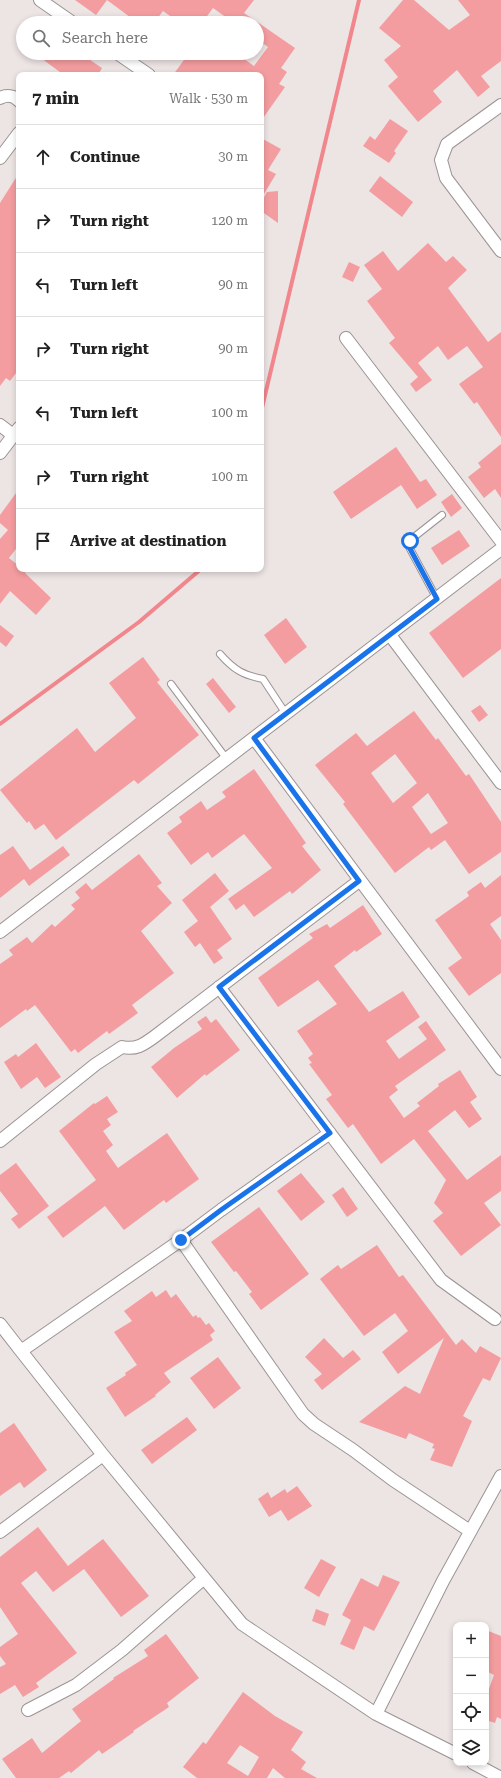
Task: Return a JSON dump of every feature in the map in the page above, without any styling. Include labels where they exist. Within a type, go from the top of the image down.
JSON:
[{"type":"street","points":[[40,0],[63,16]]},
{"type":"street","points":[[128,60],[146,72]]},
{"type":"street","points":[[0,98],[6,95],[16,98]]},
{"type":"street","points":[[501,105],[446,144],[441,160],[446,178],[501,251]]},
{"type":"street","points":[[0,158],[16,137]]},
{"type":"street","points":[[346,338],[501,541]]},
{"type":"street","points":[[0,425],[16,432],[0,453]]},
{"type":"street","points":[[0,932],[501,549]]},
{"type":"street","points":[[390,635],[497,769],[501,782]]},
{"type":"street","points":[[254,738],[359,881],[501,1069]]},
{"type":"street","points":[[0,1141],[96,1064],[122,1047],[131,1049],[140,1047],[359,881]]},
{"type":"street","points":[[219,987],[441,1280],[495,1319]]},
{"type":"street","points":[[21,1351],[181,1240],[330,1133]]},
{"type":"street","points":[[181,1240],[303,1414],[314,1424],[353,1450],[393,1480],[470,1531]]},
{"type":"street","points":[[0,1326],[102,1455],[242,1624],[376,1714],[453,1752]]},
{"type":"street","points":[[0,1532],[102,1455]]},
{"type":"street","points":[[376,1714],[470,1531],[501,1476]]},
{"type":"street","points":[[28,1710],[76,1685],[122,1650],[203,1578]]},
{"type":"street","points":[[479,1766],[501,1778]]},
{"type":"lane","points":[[437,599],[408,545],[410,541],[442,516]]},
{"type":"lane","points":[[220,654],[232,668],[253,677],[264,679],[286,714]]},
{"type":"lane","points":[[171,684],[226,758]]},
{"type":"building","points":[[75,0],[107,0],[96,15]]},
{"type":"building","points":[[107,0],[254,0],[244,13],[248,16],[224,16],[213,8],[207,16],[170,16],[163,11],[159,16],[129,16]]},
{"type":"building","points":[[403,0],[414,0],[449,30],[470,15],[458,0],[501,0],[501,61],[481,76],[490,87],[478,97],[457,70],[433,91],[442,102],[418,122],[388,86],[398,77],[384,60],[401,46],[379,28]]},
{"type":"building","points":[[264,27],[295,48],[281,68],[287,72],[279,84],[285,87],[264,117],[264,72],[175,72],[184,60],[246,60],[254,66],[258,60],[264,60],[264,52],[268,47],[264,44]]},
{"type":"building","points":[[44,60],[90,60],[102,68],[100,72],[60,72]]},
{"type":"building","points":[[390,119],[408,131],[394,151],[396,153],[389,163],[363,146],[370,136],[375,140]]},
{"type":"building","points":[[264,140],[281,149],[268,170],[276,174],[264,194]]},
{"type":"building","points":[[380,176],[413,202],[402,217],[369,191]]},
{"type":"building","points":[[16,178],[16,373],[10,381],[6,378],[0,386],[0,203]]},
{"type":"building","points":[[278,191],[278,223],[264,213],[264,198],[267,192]]},
{"type":"building","points":[[428,243],[446,262],[453,256],[467,270],[448,288],[488,342],[501,332],[501,437],[477,402],[474,404],[459,384],[483,367],[467,346],[448,360],[438,346],[418,363],[432,380],[416,392],[410,384],[418,377],[389,343],[395,338],[367,301],[382,289],[364,265],[383,251],[398,271]]},
{"type":"building","points":[[349,262],[360,267],[353,282],[342,277]]},
{"type":"building","points":[[501,444],[501,498],[495,489],[484,498],[468,477],[481,467],[478,463]]},
{"type":"building","points":[[396,447],[420,482],[426,479],[437,495],[417,509],[401,485],[351,519],[333,492]]},
{"type":"building","points":[[16,493],[16,549],[9,558],[16,564],[16,572],[26,572],[51,598],[36,615],[10,591],[0,604],[0,539],[8,530],[0,523],[0,515]]},
{"type":"building","points":[[452,494],[462,508],[451,517],[441,502]]},
{"type":"building","points":[[459,530],[470,546],[442,565],[431,548]]},
{"type":"building","points":[[501,578],[501,649],[463,678],[429,633]]},
{"type":"building","points":[[286,618],[307,647],[285,664],[264,635]]},
{"type":"building","points":[[0,625],[14,636],[6,647],[0,642]]},
{"type":"building","points":[[143,657],[160,680],[157,682],[199,735],[138,784],[134,780],[56,840],[44,824],[35,830],[29,821],[27,823],[0,790],[77,728],[95,752],[136,718],[109,683]]},
{"type":"building","points":[[213,678],[236,707],[229,713],[206,684]]},
{"type":"building","points":[[480,705],[488,715],[479,722],[471,711]]},
{"type":"building","points":[[414,711],[436,740],[438,738],[466,776],[469,774],[501,822],[501,852],[469,874],[445,840],[431,850],[429,847],[395,873],[343,804],[345,802],[315,765],[356,733],[367,746]],"holes":[[[395,754],[417,783],[393,803],[371,773]],[[428,793],[448,823],[431,834],[412,807]]]},
{"type":"building","points":[[254,769],[306,843],[302,846],[321,870],[292,894],[290,891],[254,917],[244,904],[236,910],[228,899],[272,868],[244,834],[212,858],[208,852],[191,865],[167,833],[182,822],[179,817],[201,801],[207,810],[226,797],[222,792]]},
{"type":"building","points":[[13,846],[30,870],[63,846],[70,855],[29,886],[24,879],[0,898],[0,855]]},
{"type":"building","points":[[139,854],[162,883],[157,886],[172,903],[141,931],[174,973],[132,1005],[138,1013],[109,1034],[107,1031],[78,1053],[75,1049],[71,1052],[35,1005],[27,1011],[26,1009],[0,1028],[0,964],[13,955],[9,950],[27,937],[32,943],[52,924],[55,927],[75,909],[71,905],[80,898],[75,892],[86,883],[92,890]]},
{"type":"building","points":[[215,873],[229,891],[210,907],[232,939],[217,950],[223,958],[214,964],[200,943],[195,947],[184,932],[198,921],[182,900]]},
{"type":"building","points":[[501,875],[501,916],[490,924],[501,940],[501,973],[469,996],[448,968],[462,958],[435,920],[469,896],[467,892],[481,882],[485,888]]},
{"type":"building","points":[[363,905],[382,934],[356,952],[355,950],[334,966],[369,1012],[403,991],[420,1017],[386,1041],[399,1059],[427,1039],[418,1027],[426,1021],[446,1050],[395,1086],[398,1090],[389,1097],[404,1118],[420,1106],[417,1103],[439,1086],[438,1084],[460,1070],[477,1097],[470,1102],[482,1119],[469,1128],[455,1110],[428,1131],[467,1180],[501,1155],[501,1191],[484,1203],[501,1225],[461,1256],[433,1221],[443,1213],[434,1203],[446,1180],[414,1139],[381,1164],[353,1124],[348,1128],[326,1099],[332,1095],[309,1064],[312,1063],[308,1058],[313,1054],[297,1031],[337,1004],[318,980],[278,1007],[258,978],[313,938],[309,934],[327,924],[330,928]]},
{"type":"building","points":[[206,1016],[211,1023],[216,1019],[240,1050],[206,1076],[205,1074],[177,1098],[151,1067],[174,1048],[202,1029],[197,1022]]},
{"type":"building","points":[[36,1043],[61,1077],[45,1088],[37,1077],[21,1089],[4,1062],[16,1054],[18,1057]]},
{"type":"building","points":[[107,1096],[118,1112],[107,1119],[111,1125],[103,1131],[113,1145],[106,1151],[118,1168],[167,1133],[199,1179],[166,1203],[164,1200],[124,1230],[105,1206],[63,1238],[47,1217],[96,1180],[59,1131],[94,1103],[95,1104]]},
{"type":"building","points":[[16,1163],[49,1206],[19,1229],[11,1219],[18,1214],[0,1191],[0,1175]]},
{"type":"building","points":[[301,1173],[325,1202],[301,1221],[277,1191]]},
{"type":"building","points":[[343,1187],[358,1209],[347,1217],[332,1195]]},
{"type":"building","points":[[259,1207],[309,1274],[261,1310],[249,1294],[252,1292],[236,1271],[234,1272],[211,1242]]},
{"type":"building","points":[[377,1245],[399,1277],[403,1275],[456,1345],[462,1339],[476,1353],[480,1346],[501,1358],[490,1381],[483,1378],[463,1416],[472,1421],[452,1467],[430,1460],[435,1449],[432,1448],[434,1444],[409,1433],[406,1439],[359,1422],[405,1386],[420,1394],[444,1338],[398,1374],[382,1352],[408,1331],[395,1313],[364,1336],[320,1279],[338,1265],[341,1269]]},
{"type":"building","points":[[166,1290],[171,1298],[176,1294],[193,1317],[196,1315],[198,1318],[200,1317],[206,1325],[209,1323],[215,1331],[210,1335],[213,1340],[164,1373],[171,1382],[155,1395],[156,1396],[125,1417],[106,1388],[126,1375],[125,1373],[137,1365],[114,1332],[132,1321],[124,1311],[152,1291],[156,1297]]},
{"type":"building","points":[[324,1338],[343,1358],[353,1350],[361,1359],[322,1390],[314,1380],[322,1374],[305,1357]]},
{"type":"building","points":[[218,1357],[241,1388],[214,1409],[190,1378]]},
{"type":"building","points":[[187,1417],[197,1430],[152,1464],[141,1450]]},
{"type":"building","points":[[14,1423],[47,1470],[24,1488],[20,1482],[0,1496],[0,1433]]},
{"type":"building","points":[[297,1486],[312,1506],[288,1521],[281,1510],[269,1517],[258,1499],[268,1492],[271,1498],[285,1489],[287,1493]]},
{"type":"building","points":[[38,1527],[68,1566],[103,1539],[149,1596],[121,1617],[84,1569],[53,1592],[36,1571],[21,1583],[77,1653],[36,1683],[39,1687],[23,1697],[15,1685],[0,1694],[0,1667],[6,1664],[0,1656],[0,1647],[18,1634],[0,1607],[0,1557]]},
{"type":"building","points":[[321,1559],[336,1567],[319,1597],[304,1588]]},
{"type":"building","points":[[383,1575],[400,1582],[374,1631],[364,1626],[354,1650],[340,1644],[351,1620],[342,1615],[361,1578],[378,1587]]},
{"type":"building","points":[[316,1609],[329,1614],[325,1626],[312,1621]]},
{"type":"building","points":[[489,1631],[501,1636],[501,1719],[497,1717],[495,1723],[489,1721],[489,1689],[494,1675],[489,1672]]},
{"type":"building","points":[[166,1634],[199,1678],[167,1703],[169,1707],[102,1754],[99,1750],[71,1773],[69,1771],[59,1778],[16,1778],[2,1759],[32,1738],[42,1753],[81,1721],[72,1709],[114,1679],[113,1678],[148,1656],[144,1650]]},
{"type":"building","points":[[243,1692],[275,1716],[303,1732],[291,1750],[306,1762],[301,1769],[317,1778],[285,1778],[273,1768],[267,1778],[197,1778],[183,1767],[203,1742],[206,1744]],"holes":[[[240,1745],[259,1757],[248,1776],[227,1763]]]},
{"type":"waterway","points":[[264,399],[359,0]]},
{"type":"waterway","points":[[0,724],[139,622],[197,572]]},
{"type":"route","points":[[181,1240],[330,1133],[219,987],[359,881],[254,738],[437,599],[408,545],[410,541]]}]
